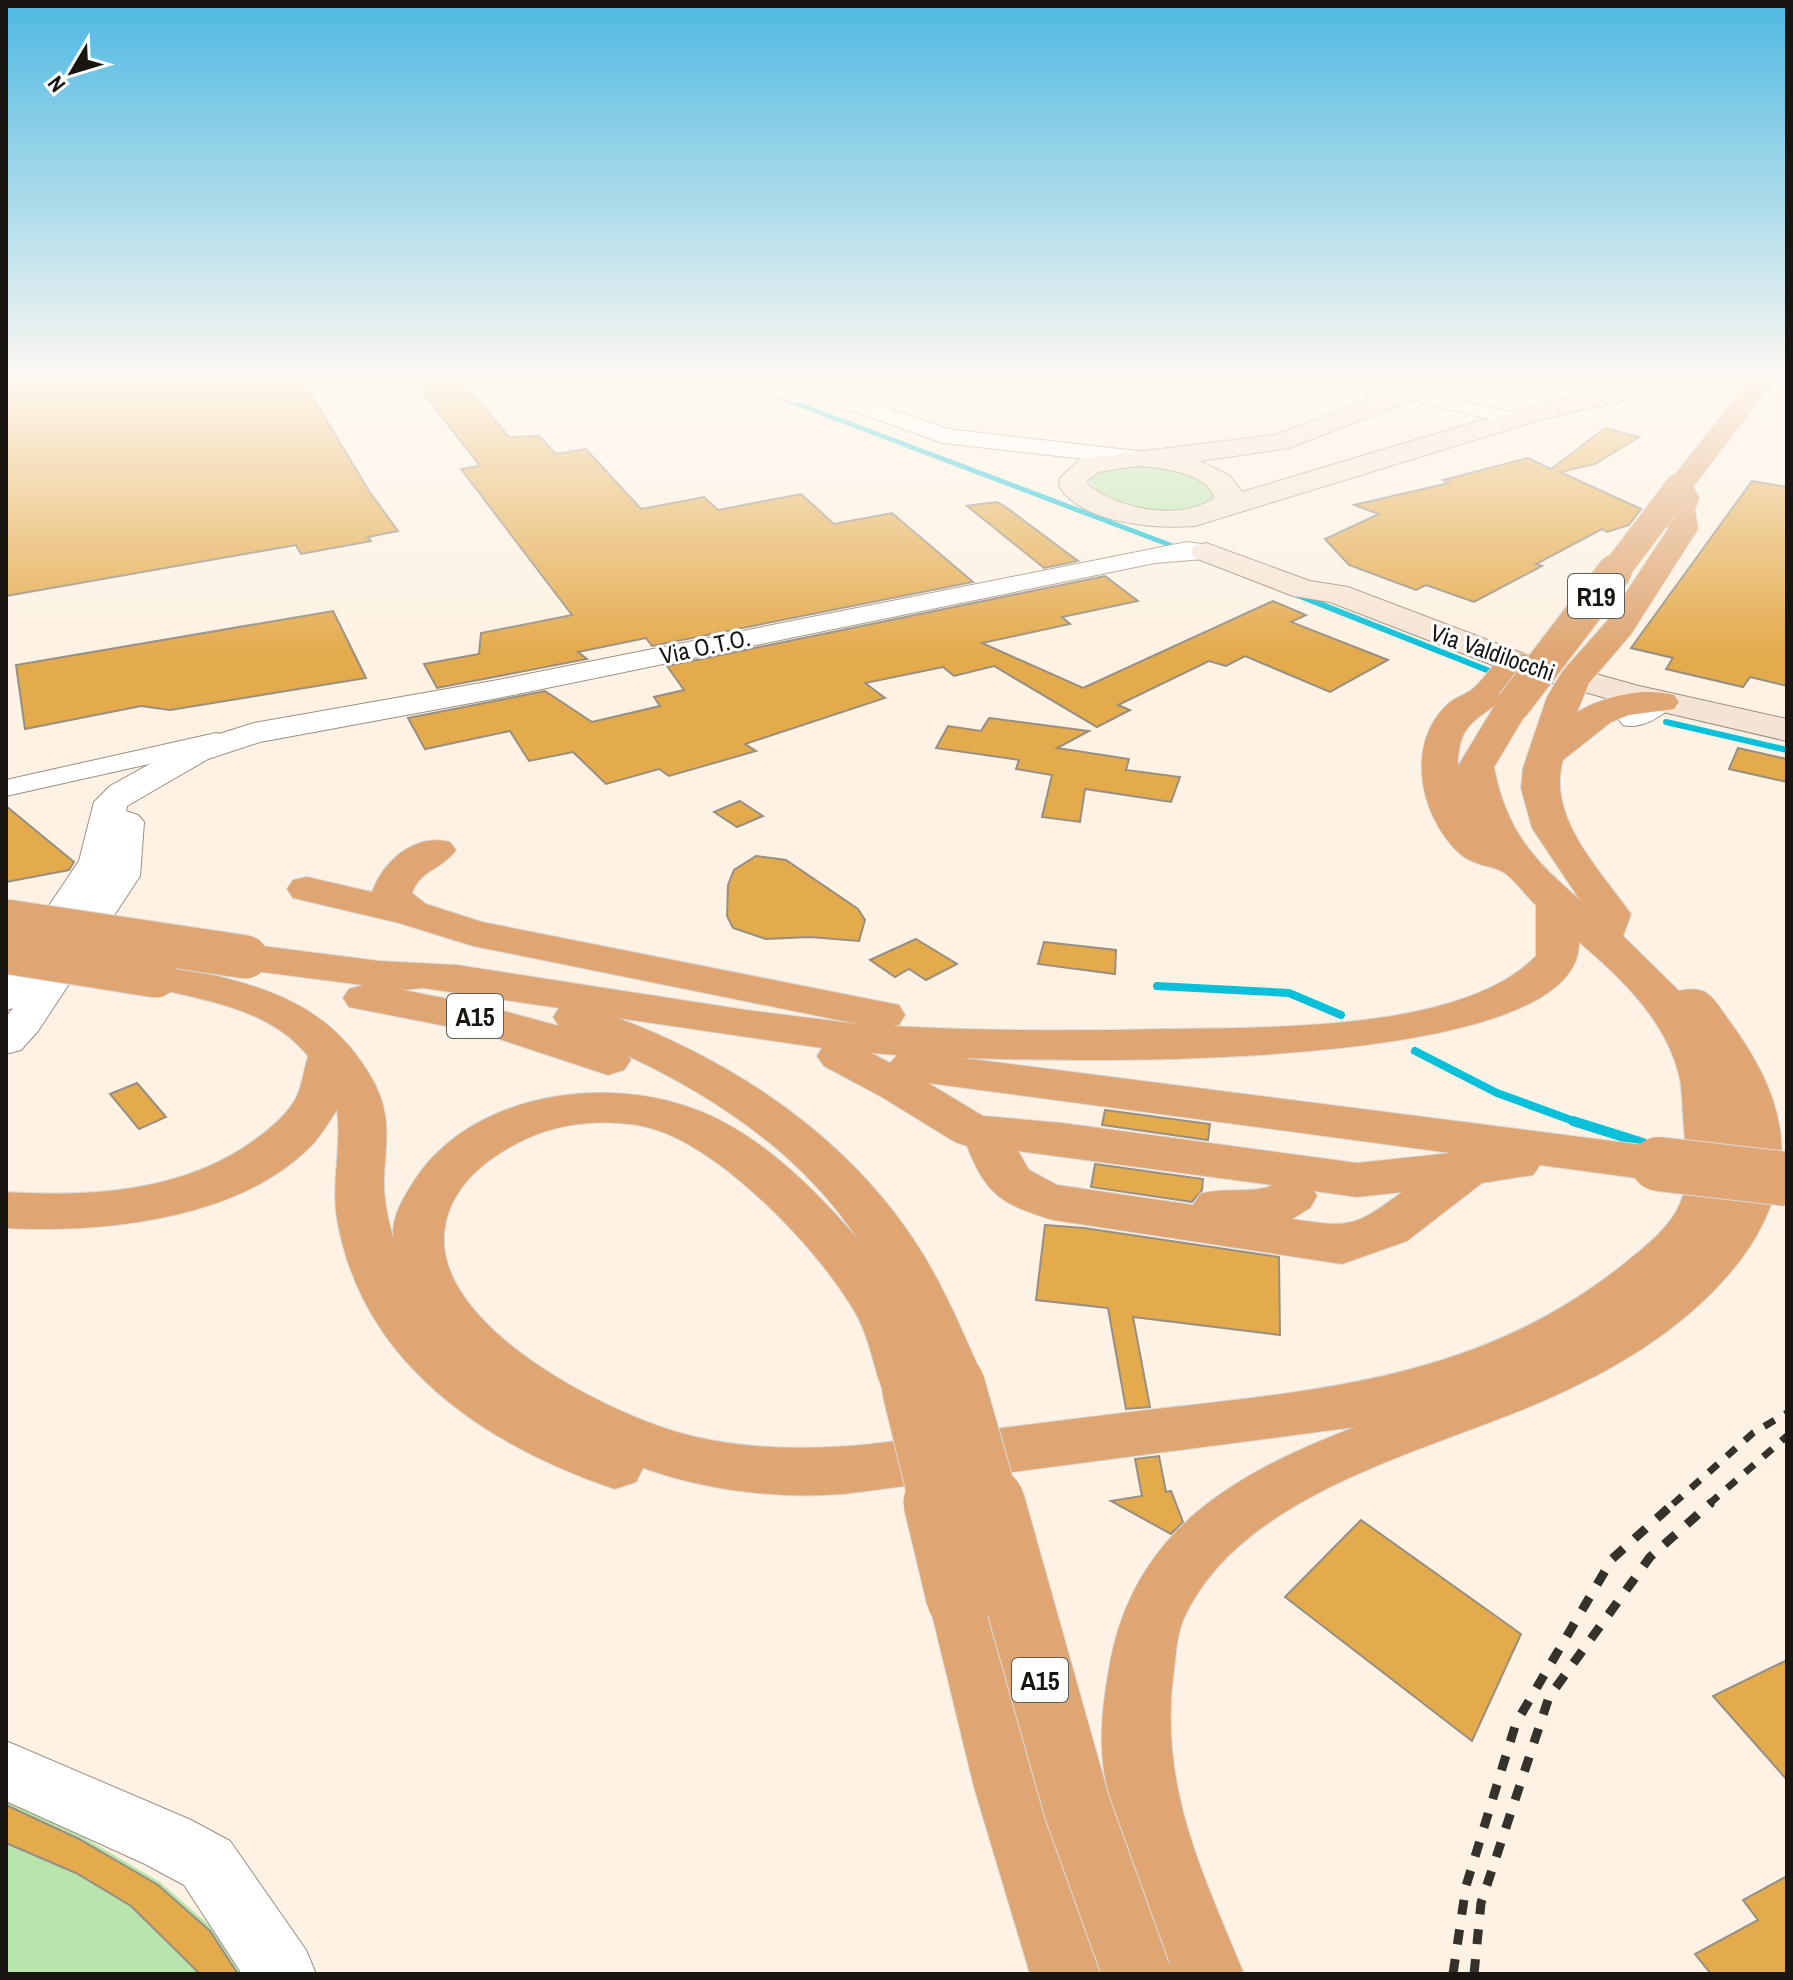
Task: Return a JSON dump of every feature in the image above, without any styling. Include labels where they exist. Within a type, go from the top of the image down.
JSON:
[{"type":"highway","name":"R19","points":[[1557,902],[1520,864],[1490,820],[1476,767],[1513,705],[1694,468]]},
{"type":"highway","points":[[1207,1974],[1186,1925],[1146,1802],[1134,1741],[1153,1615],[1184,1563],[1216,1529],[1257,1498],[1313,1469],[1472,1406],[1610,1342],[1680,1294],[1711,1265],[1732,1233],[1754,1179],[1760,1142],[1741,1073],[1679,991],[1615,950],[1610,914],[1560,844],[1546,814],[1540,788],[1564,697],[1574,679],[1619,627],[1683,529],[1681,510],[1685,497],[1679,487]]},
{"type":"highway","points":[[1515,662],[1487,694],[1460,712],[1438,757],[1439,779],[1462,834],[1479,852],[1520,864]]},
{"type":"highway","points":[[1547,755],[1593,715],[1623,704],[1646,711]]},
{"type":"highway","points":[[411,913],[399,905],[392,893],[396,878],[410,862],[436,850]]},
{"type":"highway","points":[[307,889],[411,913],[473,933],[910,1020],[983,1034],[1100,1045]]},
{"type":"highway","points":[[892,1331],[842,1257],[788,1196],[722,1143],[691,1125],[659,1115],[625,1109],[568,1109],[494,1133],[457,1160],[434,1188],[420,1219],[418,1257],[431,1293],[453,1326],[488,1360],[575,1415],[630,1442],[695,1462],[769,1472],[866,1467],[1311,1413],[1383,1400],[1444,1384],[1516,1354],[1630,1288],[1661,1265],[1685,1237],[1704,1207],[1712,1180],[1701,1071],[1662,998],[1615,950],[1557,902]]},
{"type":"highway","points":[[382,973],[433,974],[648,1009],[879,1041],[1100,1045],[1283,1038],[1377,1031],[1454,1016],[1526,986],[1557,959],[1559,945],[1554,926],[1557,902]]},
{"type":"highway","name":"A15","points":[[6,921],[240,977],[482,1017],[553,1037],[626,1067],[696,1101],[763,1152],[828,1220],[856,1259],[892,1331],[933,1386],[1137,1974]]},
{"type":"highway","points":[[6,952],[156,976],[240,977],[255,998],[297,1019],[332,1054],[352,1081],[362,1118],[359,1200],[377,1272],[399,1316],[441,1366],[490,1403],[531,1429],[636,1473],[747,1496],[865,1496],[1277,1442],[1412,1408],[1427,1401],[1444,1384]]},
{"type":"highway","name":"A15","points":[[240,977],[382,973],[494,993],[575,1016],[680,1060],[741,1097],[790,1133],[848,1188],[901,1262],[933,1386],[1002,1769],[1037,1890],[1067,1974]]},
{"type":"highway","points":[[648,1009],[840,1056],[1582,1155],[1787,1179]]},
{"type":"highway","points":[[6,1210],[116,1210],[167,1201],[216,1184],[286,1149],[318,1104],[329,1080],[332,1054]]},
{"type":"highway","points":[[840,1056],[970,1129],[1019,1163],[1087,1183],[1223,1206],[1274,1207],[1292,1196],[1357,1180],[1582,1155]]},
{"type":"highway","points":[[970,1129],[1057,1126],[1406,1175]]},
{"type":"highway","points":[[970,1129],[1003,1175],[1021,1192],[1053,1202],[1342,1245],[1389,1228],[1468,1168]]},
{"type":"highway","points":[[970,1129],[1357,1180]]},
{"type":"main road","points":[[1086,468],[1073,479],[1074,488],[1099,506],[1191,529],[1373,468]]},
{"type":"main road","points":[[1191,468],[1217,480],[1229,496],[1191,529]]},
{"type":"main road","name":"Via Valdilocchi","points":[[1191,529],[1304,589],[1337,594],[1515,662],[1574,679],[1646,711],[1787,730]]},
{"type":"street","points":[[1041,468],[1074,488]]},
{"type":"street","name":"Via O.T.O.","points":[[117,783],[254,733],[483,693],[1191,529]]},
{"type":"street","points":[[6,788],[65,776],[143,789],[127,810],[122,876],[24,1022],[6,1041]]},
{"type":"street","points":[[6,998],[65,914],[97,861],[117,783]]},
{"type":"street","points":[[6,1770],[168,1842],[207,1863],[282,1974]]},
{"type":"green space","points":[[1102,468],[1169,468],[1199,478],[1217,495],[1207,504],[1192,510],[1154,510],[1116,500],[1100,492],[1090,484],[1090,478]]},
{"type":"green space","points":[[6,1801],[83,1837],[160,1882],[217,1932],[247,1974],[6,1974]]},
{"type":"building","points":[[6,468],[355,468],[398,531],[368,537],[371,541],[301,554],[296,545],[6,596]]},
{"type":"building","points":[[604,468],[641,509],[704,497],[718,510],[801,494],[834,524],[892,513],[973,582],[652,646],[646,638],[578,652],[587,659],[437,688],[424,664],[479,654],[481,633],[572,615],[461,469]]},
{"type":"building","points":[[1488,468],[1576,468],[1560,472],[1641,509],[1629,525],[1607,532],[1602,529],[1536,564],[1542,566],[1474,602],[1426,585],[1416,590],[1349,565],[1325,539],[1379,514],[1354,505],[1449,483],[1443,480]]},
{"type":"building","points":[[1752,481],[1787,487],[1787,686],[1750,677],[1743,687],[1666,669],[1673,658],[1631,648]]},
{"type":"building","points":[[996,502],[1078,561],[1044,568],[967,506]]},
{"type":"building","points":[[1105,576],[1138,601],[1062,617],[1070,624],[982,643],[1083,688],[1273,601],[1306,615],[1291,622],[1388,660],[1330,692],[1245,656],[1226,666],[1209,661],[1118,705],[1130,710],[1097,727],[994,666],[954,676],[943,667],[865,683],[885,698],[745,744],[756,751],[669,776],[659,769],[606,784],[573,752],[529,761],[510,731],[425,749],[408,718],[545,691],[592,722],[660,706],[654,697],[684,690],[667,666]]},
{"type":"building","points":[[333,611],[366,678],[170,710],[141,706],[25,729],[16,665]]},
{"type":"building","points":[[989,718],[1089,731],[1057,748],[1129,759],[1126,770],[1180,777],[1171,802],[1085,789],[1080,822],[1042,817],[1052,775],[1016,769],[1019,760],[936,748],[948,726],[981,731]]},
{"type":"building","points":[[1738,748],[1787,759],[1787,782],[1729,769]]},
{"type":"building","points":[[740,801],[763,816],[737,827],[714,812]]},
{"type":"building","points":[[6,806],[74,862],[69,870],[6,882]]},
{"type":"building","points":[[756,856],[786,860],[858,909],[865,920],[859,941],[810,937],[766,939],[733,928],[727,916],[728,885],[734,870]]},
{"type":"building","points":[[916,939],[957,964],[926,980],[909,969],[895,977],[870,960]]},
{"type":"building","points":[[1044,942],[1116,950],[1115,974],[1038,964]]},
{"type":"building","points":[[137,1083],[166,1117],[139,1129],[110,1094]]},
{"type":"building","points":[[1105,1110],[1210,1124],[1208,1140],[1102,1125]]},
{"type":"building","points":[[1095,1164],[1203,1179],[1202,1190],[1192,1202],[1091,1187]]},
{"type":"building","points":[[1045,1225],[1279,1257],[1280,1335],[1133,1317],[1150,1407],[1126,1409],[1108,1308],[1036,1300]]},
{"type":"building","points":[[1159,1456],[1166,1492],[1171,1491],[1183,1522],[1171,1534],[1111,1501],[1142,1496],[1135,1459]]},
{"type":"building","points":[[1361,1520],[1521,1634],[1472,1741],[1285,1597]]},
{"type":"building","points":[[1787,1660],[1787,1780],[1713,1696]]},
{"type":"building","points":[[6,1805],[79,1839],[158,1885],[210,1931],[238,1974],[200,1974],[131,1906],[76,1873],[6,1843]]},
{"type":"building","points":[[1787,1876],[1787,1974],[1711,1974],[1695,1954],[1758,1920],[1743,1900]]},
{"type":"waterway","points":[[968,468],[1178,548]]},
{"type":"waterway","points":[[1295,594],[1492,672]]},
{"type":"waterway","points":[[1666,722],[1787,750]]},
{"type":"waterway","points":[[1157,986],[1289,993],[1341,1015]]},
{"type":"waterway","points":[[1415,1051],[1497,1093],[1577,1122]]},
{"type":"waterway","points":[[1577,1122],[1643,1143]]},
{"type":"railway","points":[[1673,1504],[1753,1433],[1787,1413]]},
{"type":"railway","points":[[1709,1504],[1787,1436]]},
{"type":"railway","points":[[1453,1974],[1466,1886],[1516,1723],[1612,1559],[1675,1502]]},
{"type":"railway","points":[[1474,1974],[1481,1903],[1549,1697],[1650,1557],[1712,1502]]}]
